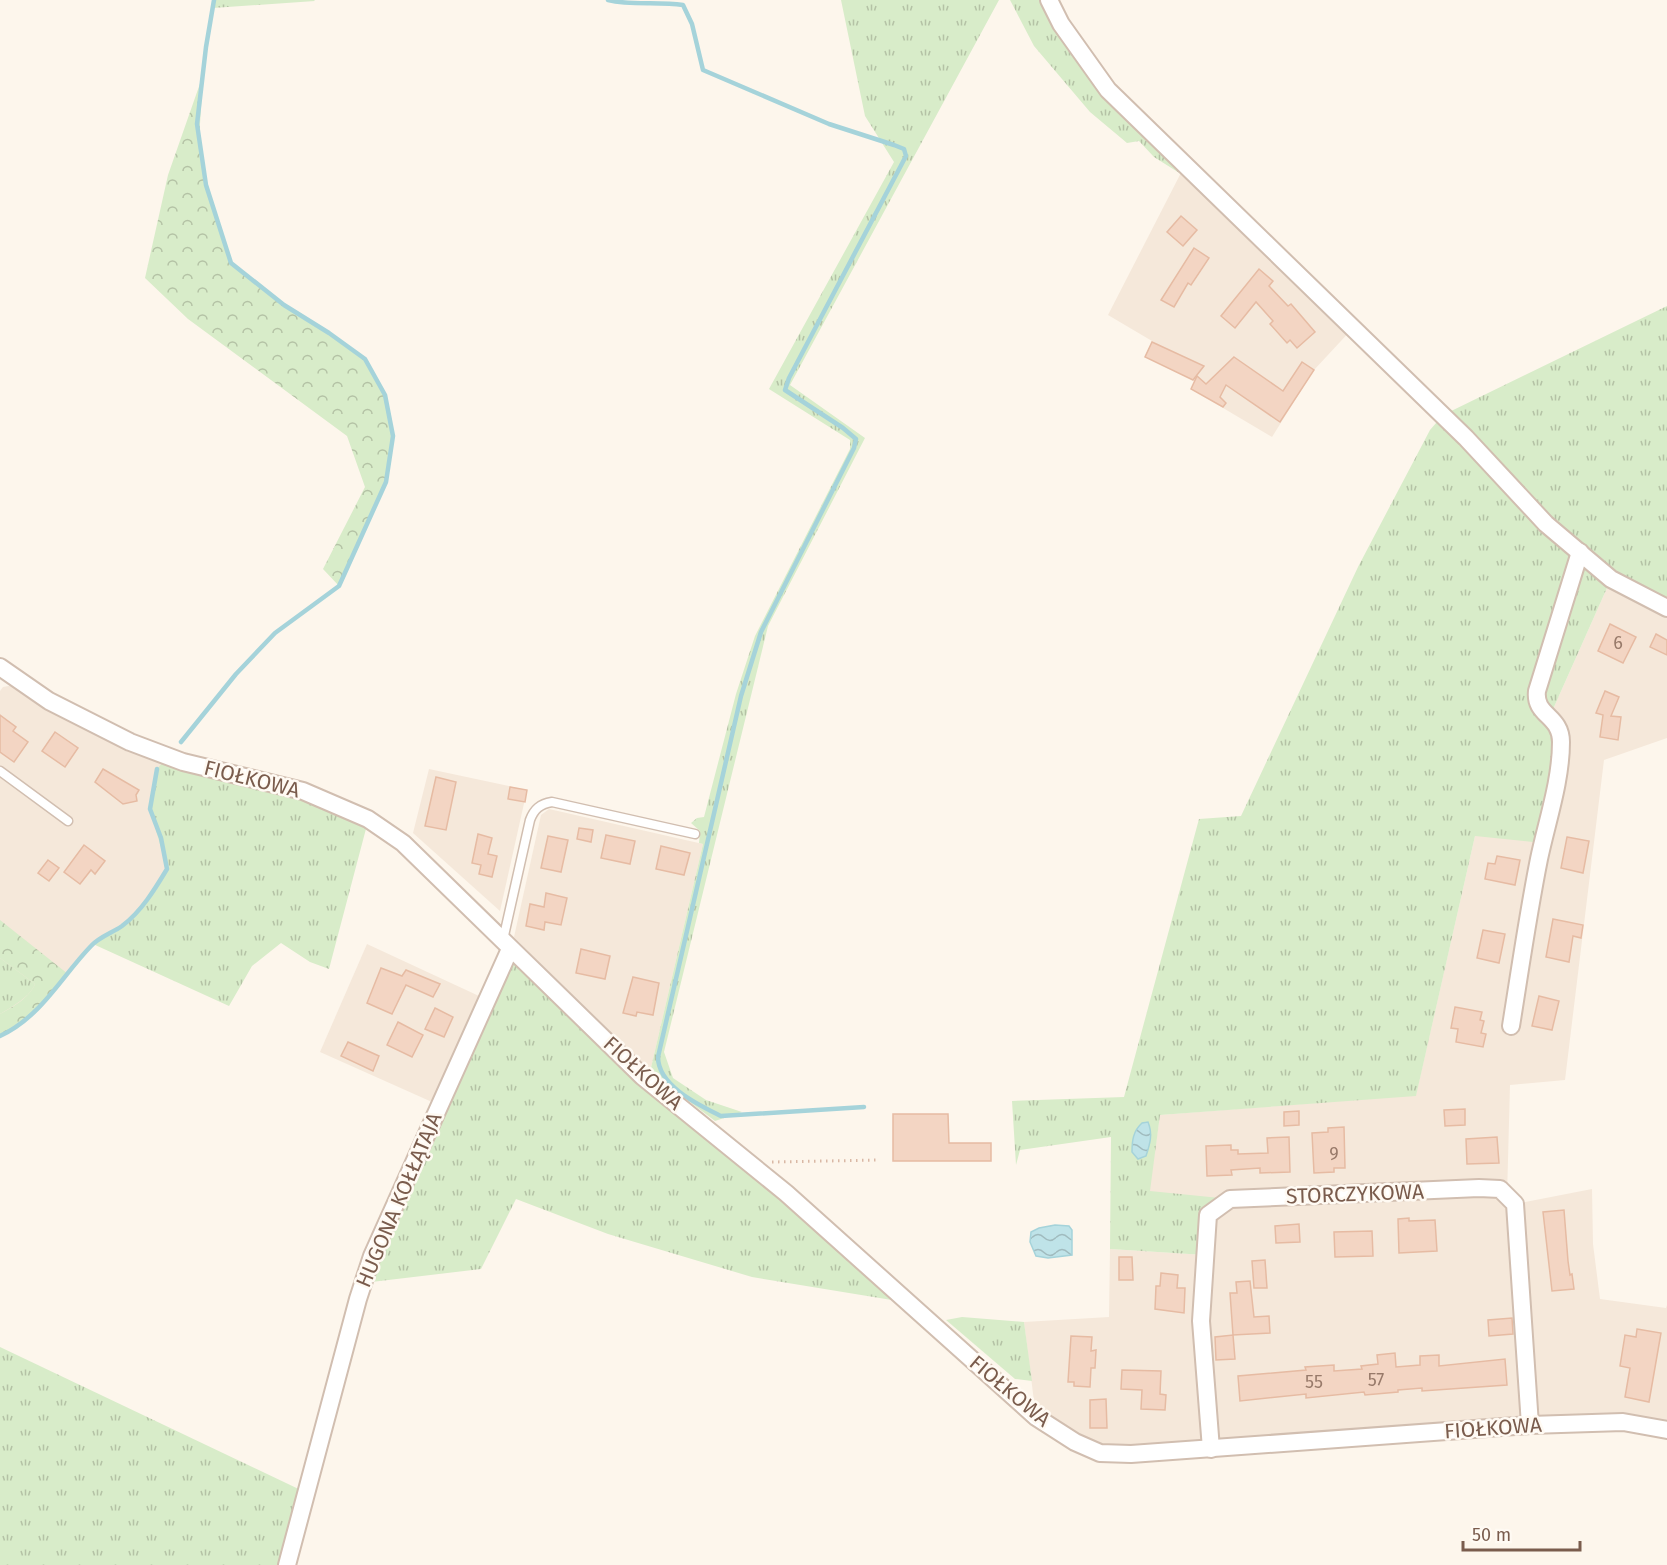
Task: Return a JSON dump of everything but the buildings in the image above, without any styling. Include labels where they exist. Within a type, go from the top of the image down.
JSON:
[{"type":"street","points":[[1048,0],[1060,24],[1108,90],[1458,430],[1546,524],[1611,579],[1667,609]]},
{"type":"street","points":[[1511,1026],[1539,860],[1559,766],[1561,742],[1560,729],[1536,701],[1537,691],[1580,552]]},
{"type":"street","name":"FIOŁKOWA","points":[[2,674],[130,742],[183,762],[303,791],[368,819],[403,843],[643,1077],[786,1193],[1036,1417],[1075,1442],[1100,1453],[1121,1454],[1530,1425],[1623,1422],[1667,1430]]},
{"type":"street","name":"HUGONA KOŁŁĄTAJA","points":[[287,1565],[358,1299],[372,1256],[488,995],[507,945]]},
{"type":"street","name":"STORCZYKOWA","points":[[1211,1449],[1202,1321],[1208,1215],[1230,1199],[1479,1188],[1500,1190],[1515,1204],[1530,1425]]},
{"type":"lane","points":[[0,771],[68,821]]},
{"type":"lane","points":[[507,945],[530,820],[532,813],[544,803],[552,802],[695,834]]},
{"type":"path","points":[[749,1163],[879,1160]]},
{"type":"shaded area","points":[[1185,165],[1353,328],[1314,370],[1272,437],[1191,389],[1195,380],[1145,357],[1152,341],[1108,315]]},
{"type":"shaded area","points":[[1611,579],[1667,608],[1667,738],[1604,760],[1565,1080],[1510,1085],[1507,1197],[1515,1204],[1592,1189],[1593,1244],[1600,1299],[1666,1308],[1667,1305],[1667,1430],[1623,1422],[1100,1453],[1036,1417],[1024,1322],[1109,1317],[1110,1249],[1205,1255],[1149,1191],[1160,1115],[1416,1095],[1475,836],[1550,716]]},
{"type":"shaded area","points":[[14,685],[163,762],[167,869],[152,894],[123,925],[93,944],[43,1005],[0,1036],[0,691],[3,687]]},
{"type":"shaded area","points":[[429,769],[527,790],[500,911],[413,833]]},
{"type":"shaded area","points":[[549,809],[703,844],[650,1072],[514,937],[541,815]]},
{"type":"shaded area","points":[[367,944],[479,996],[432,1102],[320,1052]]},
{"type":"green space","points":[[214,0],[314,0],[315,1],[213,8]]},
{"type":"green space","points":[[841,0],[999,0],[790,385],[865,438],[768,626],[664,1052],[673,1078],[706,1100],[742,1112],[715,1121],[650,1072],[703,844],[699,843],[700,831],[691,823],[697,818],[704,817],[736,694],[755,636],[850,449],[850,440],[769,389],[894,162],[865,116]]},
{"type":"green space","points":[[1010,0],[1042,0],[1183,169],[1181,174],[1154,157],[1139,141],[1127,143],[1090,112],[1034,46]]},
{"type":"green space","points":[[203,75],[199,140],[206,185],[231,263],[284,305],[365,359],[385,395],[393,436],[386,482],[339,586],[323,569],[365,487],[347,436],[188,319],[145,278],[168,175]]},
{"type":"green space","points":[[1667,306],[1667,606],[1611,579],[1550,716],[1556,724],[1542,843],[1475,836],[1416,1096],[1160,1115],[1150,1191],[1230,1199],[1208,1215],[1205,1255],[1110,1249],[1111,1137],[1020,1150],[1016,1165],[1012,1101],[1124,1097],[1199,819],[1241,816],[1358,567],[1430,430],[1443,415]]},
{"type":"green space","points":[[163,762],[292,797],[367,825],[329,969],[310,962],[281,943],[252,966],[229,1006],[93,944],[123,925],[152,894],[167,869],[150,809],[157,769]]},
{"type":"green space","points":[[0,920],[68,974],[29,1017],[0,1036],[0,1014],[25,998],[35,984],[0,958]]},
{"type":"green space","points":[[510,949],[910,1303],[752,1277],[608,1234],[516,1199],[481,1269],[363,1283]]},
{"type":"green space","points":[[0,958],[35,984],[25,997],[0,1014]]},
{"type":"green space","points":[[962,1317],[1024,1322],[1032,1381],[1015,1379],[946,1320]]},
{"type":"green space","points":[[0,1347],[307,1493],[287,1565],[0,1565]]},
{"type":"water","points":[[1148,1122],[1151,1135],[1149,1147],[1146,1156],[1138,1159],[1132,1152],[1134,1136],[1142,1123]]},
{"type":"water","points":[[1055,1225],[1069,1226],[1072,1230],[1072,1255],[1048,1258],[1036,1256],[1030,1242],[1031,1232]]},
{"type":"waterway","points":[[181,742],[236,674],[275,633],[339,586],[386,482],[393,436],[385,395],[365,359],[284,305],[231,263],[206,185],[197,124],[214,0]]},
{"type":"waterway","points":[[608,0],[683,5],[692,24],[703,70],[829,124],[904,149],[906,156],[789,378],[785,390],[856,439],[854,448],[761,632],[741,696],[658,1057],[660,1067],[672,1086],[691,1100],[721,1116],[864,1107]]},
{"type":"waterway","points":[[0,1036],[14,1028],[39,1007],[94,943],[122,926],[135,914],[167,869],[161,838],[150,809],[157,769]]}]
